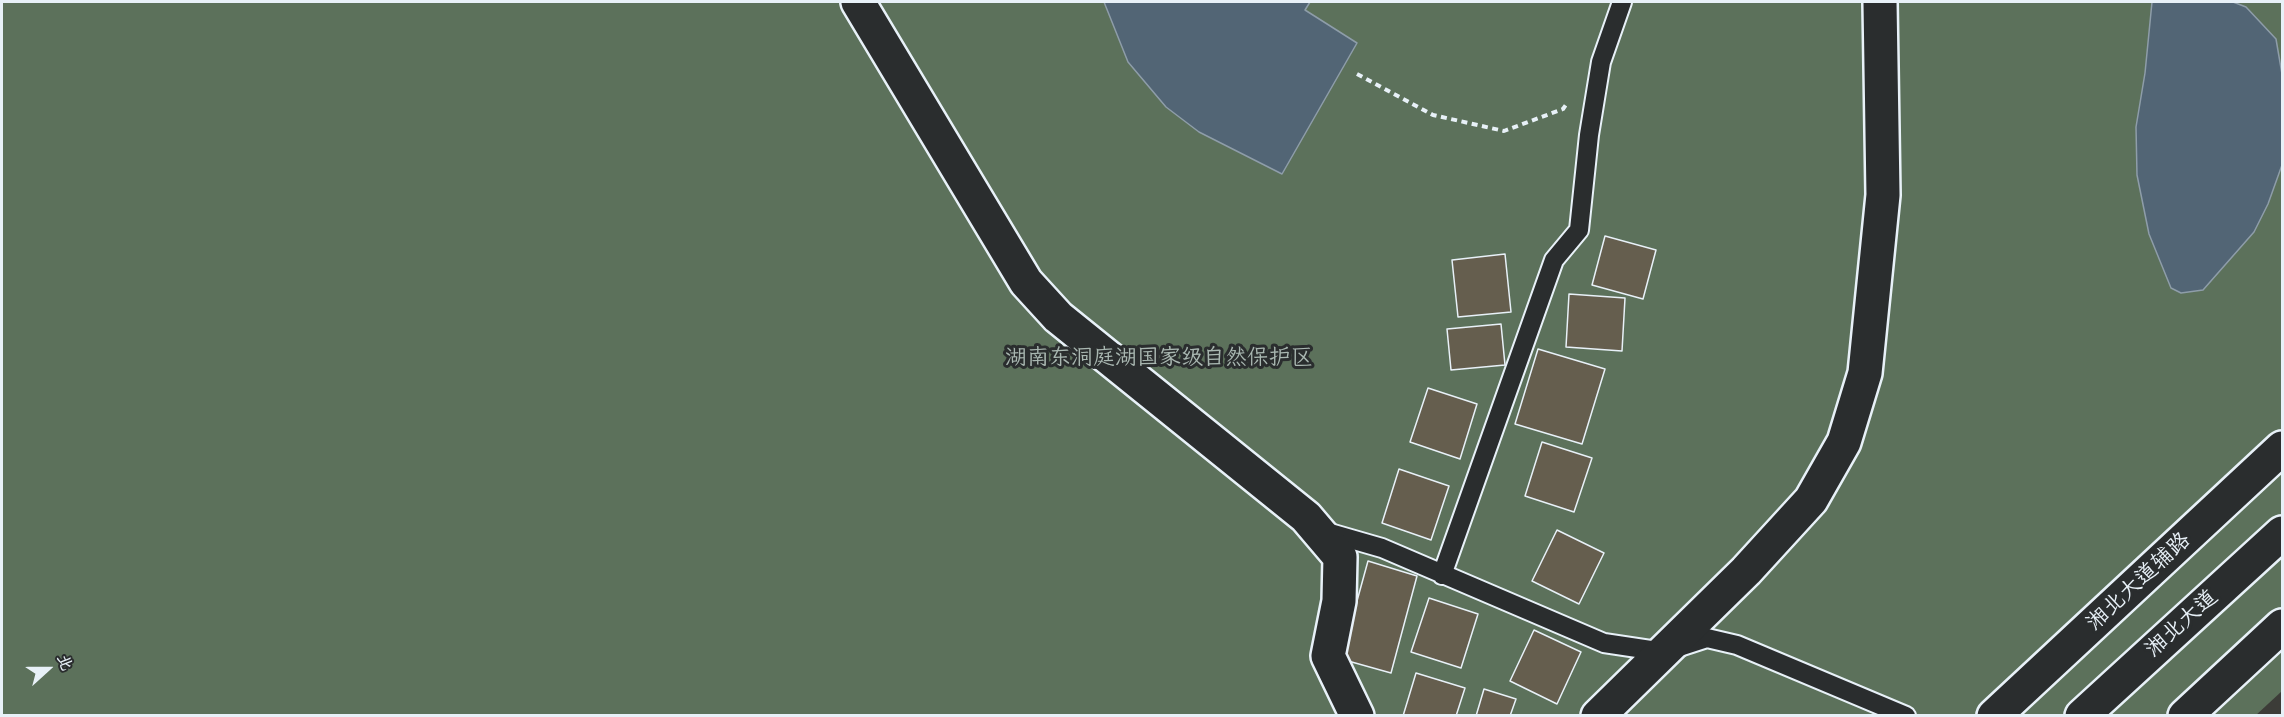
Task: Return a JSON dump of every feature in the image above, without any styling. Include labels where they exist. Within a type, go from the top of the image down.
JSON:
[{"type":"street","points":[[858,2],[1026,282],[1058,317],[1306,517],[1340,557],[1338,601],[1328,656],[1357,713],[1356,716]]},
{"type":"street","points":[[1598,716],[1746,571],[1811,500],[1844,442],[1865,373],[1883,195],[1880,2]]},
{"type":"street","name":"湘北大道辅路","points":[[1994,716],[2283,448]]},
{"type":"street","name":"湘北大道","points":[[2082,716],[2283,534]]},
{"type":"street","points":[[2185,716],[2283,626]]},
{"type":"lane","points":[[1442,575],[1554,260],[1579,230],[1589,135],[1601,62],[1622,2]]},
{"type":"lane","points":[[1317,529],[1382,548],[1604,644],[1664,652],[1707,638],[1737,645],[1906,716]]},
{"type":"path","points":[[1357,75],[1433,115],[1504,131],[1563,109],[1569,101]]},
{"type":"green space","name":"湖南东洞庭湖国家级自然保护区","points":[[2,2],[2282,2],[2282,691],[2255,716],[2,715]]},
{"type":"water","points":[[1104,2],[1310,2],[1305,10],[1357,43],[1282,174],[1199,132],[1166,107],[1128,62]]},
{"type":"water","points":[[2152,2],[2233,2],[2246,7],[2276,39],[2282,74],[2282,165],[2268,204],[2254,232],[2203,290],[2181,293],[2171,288],[2149,234],[2137,175],[2136,127],[2145,73]]},
{"type":"building","points":[[1605,236],[1656,250],[1643,299],[1592,285]]},
{"type":"building","points":[[1505,254],[1511,312],[1458,317],[1452,260]]},
{"type":"building","points":[[1569,294],[1625,298],[1622,351],[1566,347]]},
{"type":"building","points":[[1501,324],[1505,365],[1451,370],[1447,329]]},
{"type":"building","points":[[1538,349],[1605,369],[1582,444],[1515,424]]},
{"type":"building","points":[[1428,388],[1477,404],[1460,459],[1410,442]]},
{"type":"building","points":[[1542,442],[1592,458],[1574,512],[1525,496]]},
{"type":"building","points":[[1399,469],[1449,486],[1431,540],[1382,523]]},
{"type":"building","points":[[1557,530],[1604,553],[1579,604],[1532,581]]},
{"type":"building","points":[[1368,561],[1417,576],[1391,673],[1341,659]]},
{"type":"building","points":[[1429,598],[1478,614],[1461,668],[1411,652]]},
{"type":"building","points":[[1534,630],[1581,652],[1557,704],[1510,681]]},
{"type":"building","points":[[1416,673],[1465,688],[1456,716],[1403,716]]},
{"type":"building","points":[[1484,689],[1516,699],[1510,716],[1476,716]]}]
